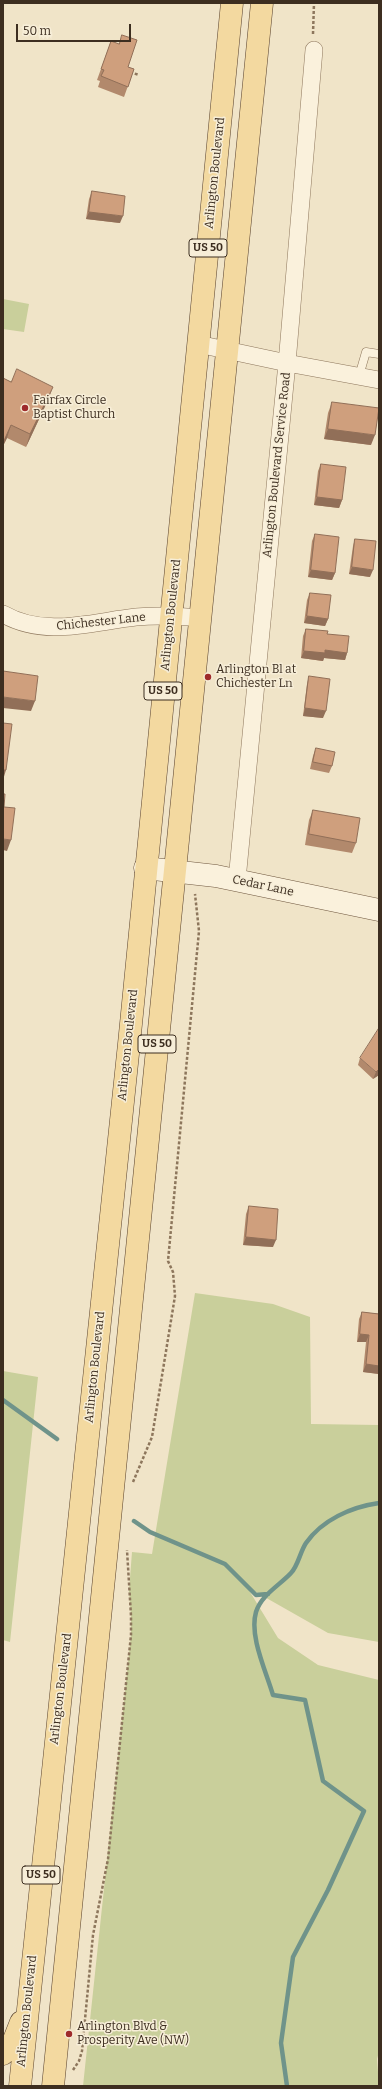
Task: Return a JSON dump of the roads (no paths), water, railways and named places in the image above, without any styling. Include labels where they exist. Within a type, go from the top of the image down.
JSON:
[{"type":"main road","name":"Arlington Boulevard","points":[[20,2086],[67,1643],[232,3]]},
{"type":"main road","name":"US 50","points":[[53,2086],[262,3]]},
{"type":"main road","name":"Cedar Lane","points":[[145,868],[237,880],[379,910]]},
{"type":"main road","points":[[3,2054],[16,2037],[29,1994]]},
{"type":"street","name":"Arlington Boulevard Service Road","points":[[237,880],[287,363],[314,50]]},
{"type":"street","points":[[198,344],[287,363],[379,380]]},
{"type":"street","name":"Chichester Lane","points":[[3,614],[14,620],[33,626],[53,628],[136,617],[171,615],[201,618]]},
{"type":"lane","points":[[359,376],[366,352],[379,354]]},
{"type":"waterway","points":[[3,1400],[57,1439]]},
{"type":"waterway","points":[[287,2086],[281,2043],[293,1957],[328,1890],[364,1811],[323,1781],[305,1700],[273,1695],[259,1654],[254,1621],[258,1606],[262,1600],[293,1570],[306,1543],[320,1528],[329,1521],[348,1511],[379,1503]]},
{"type":"waterway","points":[[134,1521],[150,1532],[225,1564],[256,1595],[268,1594]]},
{"type":"place","name":"Fairfax Circle Baptist Church","points":[[25,408]]},
{"type":"place","name":"Arlington Bl at Chichester Ln","points":[[208,677]]},
{"type":"place","name":"Arlington Blvd & Prosperity Ave (NW)","points":[[69,2034]]}]
